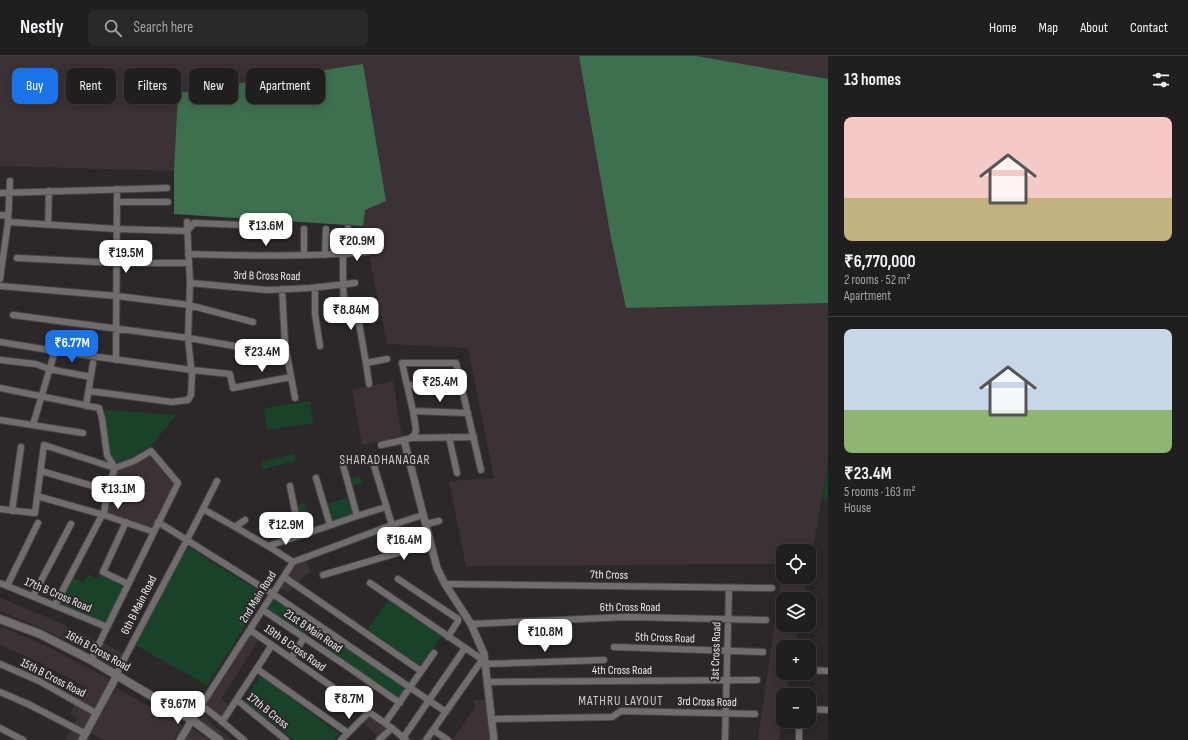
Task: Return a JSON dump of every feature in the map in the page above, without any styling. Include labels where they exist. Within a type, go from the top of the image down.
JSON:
[{"type":"main road","name":"16th B Cross Road","points":[[0,619],[40,634],[91,660],[192,720],[219,740]]},
{"type":"street","points":[[0,279],[8,219],[10,181]]},
{"type":"street","points":[[0,193],[117,188],[167,188]]},
{"type":"street","points":[[116,360],[117,188]]},
{"type":"street","points":[[48,225],[49,191]]},
{"type":"street","points":[[117,202],[168,202]]},
{"type":"street","points":[[0,216],[8,219],[48,225],[117,229],[188,230]]},
{"type":"street","points":[[89,391],[172,402],[188,400],[191,395],[192,370],[188,338],[190,283],[187,222]]},
{"type":"street","points":[[188,230],[194,223],[271,226]]},
{"type":"street","points":[[325,255],[326,228]]},
{"type":"street","points":[[348,228],[343,284],[345,317],[358,318],[369,384]]},
{"type":"street","points":[[304,229],[304,255]]},
{"type":"street","points":[[188,254],[269,256],[325,255],[368,252]]},
{"type":"street","points":[[17,258],[117,263],[189,263]]},
{"type":"street","name":"3rd B Cross Road","points":[[190,283],[267,290],[315,288],[355,283]]},
{"type":"street","points":[[0,286],[117,296],[189,305],[253,322]]},
{"type":"street","points":[[315,288],[315,314],[320,346]]},
{"type":"street","points":[[282,289],[285,344],[295,398]]},
{"type":"street","points":[[12,316],[116,328],[246,348],[285,344]]},
{"type":"street","points":[[0,342],[116,360],[230,374],[233,388],[291,377]]},
{"type":"street","points":[[33,425],[55,351]]},
{"type":"street","points":[[366,363],[387,359]]},
{"type":"street","points":[[0,360],[36,364],[49,369],[91,377]]},
{"type":"street","points":[[86,406],[93,363]]},
{"type":"street","points":[[408,439],[415,434],[416,430],[402,363],[456,363],[481,470]]},
{"type":"street","points":[[407,385],[462,386]]},
{"type":"street","points":[[0,388],[99,408],[102,418],[107,455],[115,468]]},
{"type":"street","points":[[413,411],[468,412]]},
{"type":"street","points":[[0,420],[83,433]]},
{"type":"street","points":[[449,437],[457,473]]},
{"type":"street","points":[[381,445],[408,439],[474,437]]},
{"type":"street","points":[[408,439],[437,568],[444,584],[471,624],[482,649],[488,682],[494,740]]},
{"type":"street","points":[[0,509],[35,513],[44,445],[115,468],[134,461],[150,451],[178,483],[91,660]]},
{"type":"street","points":[[12,511],[21,447]]},
{"type":"street","points":[[372,459],[392,525]]},
{"type":"street","points":[[343,465],[357,516]]},
{"type":"street","points":[[55,605],[103,515],[107,490],[115,468]]},
{"type":"street","points":[[41,471],[107,490]]},
{"type":"street","points":[[316,478],[330,525]]},
{"type":"street","name":"6th B Main Road","points":[[84,737],[167,576],[188,540],[217,481]]},
{"type":"street","points":[[290,486],[302,536]]},
{"type":"street","points":[[37,496],[126,522],[156,528],[188,540],[273,594],[446,712]]},
{"type":"street","points":[[268,546],[386,507]]},
{"type":"street","points":[[203,509],[293,562],[392,525],[424,515]]},
{"type":"street","points":[[235,527],[245,520]]},
{"type":"street","points":[[426,524],[440,521]]},
{"type":"street","points":[[126,522],[103,572],[128,584]]},
{"type":"street","points":[[7,586],[38,523]]},
{"type":"street","points":[[33,596],[71,524]]},
{"type":"street","points":[[323,574],[431,543]]},
{"type":"street","name":"2nd Main Road","points":[[192,720],[293,562]]},
{"type":"street","points":[[284,577],[421,671]]},
{"type":"street","points":[[398,579],[458,619],[448,637]]},
{"type":"street","name":"17th B Cross Road","points":[[0,583],[107,627]]},
{"type":"street","points":[[370,583],[485,662],[604,660]]},
{"type":"street","name":"7th Cross","points":[[444,584],[772,588]]},
{"type":"street","name":"1st Cross Road","points":[[725,740],[729,588]]},
{"type":"street","name":"21st B Main Road","points":[[262,610],[400,703]]},
{"type":"street","name":"6th Cross Road","points":[[471,624],[612,617],[766,620]]},
{"type":"street","name":"19th B Cross Road","points":[[250,630],[385,723],[404,739]]},
{"type":"street","points":[[291,658],[304,638]]},
{"type":"street","points":[[222,722],[272,645]]},
{"type":"street","name":"5th Cross Road","points":[[614,647],[763,652]]},
{"type":"street","points":[[404,739],[465,648]]},
{"type":"street","points":[[385,723],[411,688],[434,653]]},
{"type":"street","points":[[426,740],[485,662]]},
{"type":"street","name":"15th B Cross Road","points":[[0,664],[39,681],[96,713]]},
{"type":"street","points":[[257,669],[348,733]]},
{"type":"street","points":[[816,670],[828,671]]},
{"type":"street","name":"4th Cross Road","points":[[488,682],[757,680]]},
{"type":"street","points":[[0,692],[28,704],[84,737]]},
{"type":"street","name":"17th B Cross","points":[[237,700],[286,740]]},
{"type":"street","points":[[202,706],[218,717],[244,740]]},
{"type":"street","points":[[816,709],[828,710]]},
{"type":"street","name":"3rd Cross Road","points":[[492,719],[612,717],[621,711],[755,714]]},
{"type":"street","points":[[341,740],[369,712]]},
{"type":"street","points":[[180,740],[192,720]]},
{"type":"street","points":[[0,728],[23,740]]},
{"type":"street","points":[[379,740],[392,728]]},
{"type":"street","points":[[799,728],[799,740]]},
{"type":"street","points":[[433,730],[448,740]]},
{"type":"shaded area","points":[[0,56],[828,56],[828,463],[814,544],[776,544],[776,564],[466,566],[449,481],[494,478],[468,348],[387,344],[363,226],[174,214],[174,171],[0,166]]},
{"type":"shaded area","points":[[393,381],[402,437],[362,445],[352,390]]},
{"type":"shaded area","points":[[152,456],[175,483],[152,527],[108,513],[111,488],[117,469]]},
{"type":"shaded area","points":[[306,558],[311,572],[307,574],[298,584],[285,576],[294,563]]},
{"type":"shaded area","points":[[284,578],[294,585],[289,593],[279,586]]},
{"type":"shaded area","points":[[780,584],[806,584],[805,592],[779,592]]},
{"type":"shaded area","points":[[0,598],[47,617],[96,641],[90,652],[41,628],[0,611]]},
{"type":"shaded area","points":[[776,614],[776,632],[798,632],[796,640],[776,640],[776,680],[789,680],[788,688],[776,688],[776,728],[781,728],[779,740],[758,740]]},
{"type":"shaded area","points":[[0,626],[49,647],[111,680],[79,740],[66,740],[77,718],[70,713],[84,686],[41,663],[0,645]]},
{"type":"shaded area","points":[[251,632],[260,638],[221,699],[230,706],[223,718],[204,705]]},
{"type":"shaded area","points":[[101,641],[124,654],[116,668],[94,655]]},
{"type":"shaded area","points":[[116,688],[183,725],[174,740],[103,740],[91,733]]},
{"type":"shaded area","points":[[487,699],[492,740],[452,740],[475,708],[473,701]]},
{"type":"shaded area","points":[[203,710],[209,722],[232,740],[223,740],[196,720]]},
{"type":"shaded area","points":[[370,716],[388,728],[379,737],[363,723]]},
{"type":"shaded area","points":[[191,728],[209,740],[183,740]]},
{"type":"green space","points":[[579,56],[696,56],[828,79],[828,303],[626,308],[611,238]]},
{"type":"green space","points":[[363,64],[386,201],[365,210],[363,226],[174,214],[174,171],[177,104],[181,104],[181,93],[189,91],[189,104],[238,104],[238,84],[246,82],[246,104],[325,104],[325,70]]},
{"type":"green space","points":[[310,401],[313,423],[267,430],[264,408]]},
{"type":"green space","points":[[105,410],[176,415],[151,446],[121,462],[114,463],[109,454]]},
{"type":"green space","points":[[294,454],[296,461],[263,469],[262,462]]},
{"type":"green space","points":[[828,463],[828,500],[822,498]]},
{"type":"green space","points":[[360,476],[362,483],[351,486],[349,479]]},
{"type":"green space","points":[[348,498],[353,514],[332,523],[327,504]]},
{"type":"green space","points":[[304,503],[309,516],[299,519],[295,506]]},
{"type":"green space","points":[[188,547],[265,595],[207,685],[135,645]]},
{"type":"green space","points":[[100,573],[124,586],[105,624],[57,603],[72,577],[83,583],[88,574],[97,579]]},
{"type":"green space","points":[[274,599],[312,624],[304,635],[266,611]]},
{"type":"green space","points":[[389,599],[442,636],[420,666],[368,629]]},
{"type":"green space","points":[[332,637],[406,687],[398,700],[324,649]]},
{"type":"green space","points":[[261,676],[339,734],[333,740],[294,740],[244,701]]},
{"type":"district","name":"SHARADHANAGAR","points":[[385,460]]},
{"type":"district","name":"MATHRU LAYOUT","points":[[621,701]]}]
